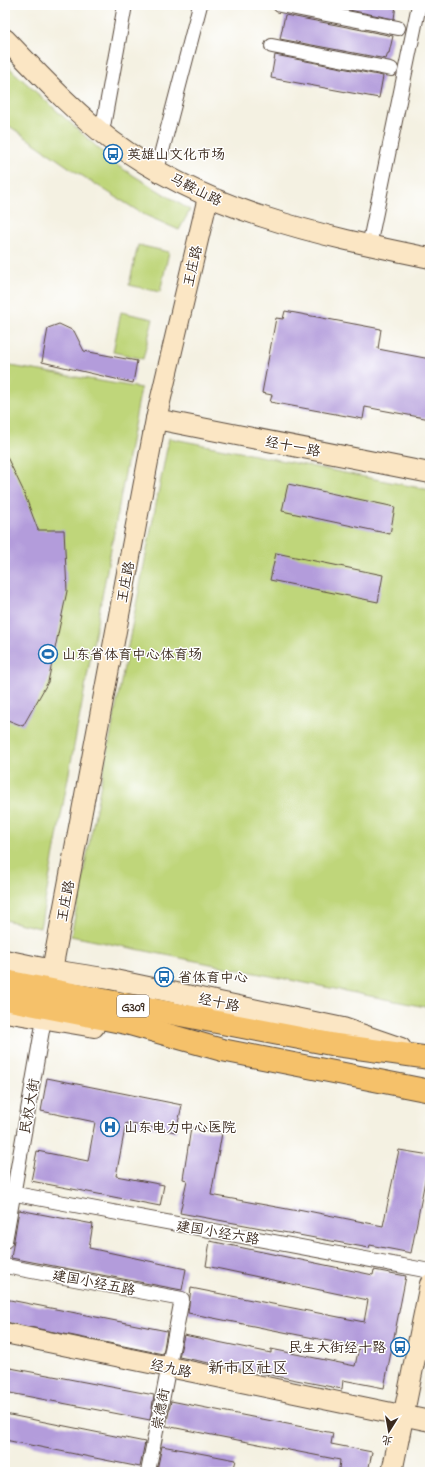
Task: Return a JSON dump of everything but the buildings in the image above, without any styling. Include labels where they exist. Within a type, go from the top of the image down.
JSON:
[{"type":"highway","name":"经十路","points":[[5,981],[336,1045],[430,1058]]},
{"type":"highway","name":"G309","points":[[5,999],[126,1023],[222,1050],[430,1091]]},
{"type":"main road","name":"马鞍山路","points":[[5,39],[102,132],[157,170],[208,197],[295,228],[369,246],[430,258]]},
{"type":"main road","name":"王庄路","points":[[52,970],[156,419],[208,197]]},
{"type":"main road","name":"经十一路","points":[[156,419],[430,474]]},
{"type":"main road","name":"经十路","points":[[5,960],[52,970],[110,979],[343,1028],[430,1058]]},
{"type":"main road","points":[[5,1012],[222,1050]]},
{"type":"main road","points":[[392,1472],[430,1284]]},
{"type":"main road","name":"经九路","points":[[5,1334],[430,1421]]},
{"type":"street","points":[[102,132],[125,5]]},
{"type":"street","points":[[157,170],[200,5]]},
{"type":"street","points":[[280,5],[398,28]]},
{"type":"street","points":[[369,246],[419,5]]},
{"type":"street","points":[[272,46],[391,69]]},
{"type":"street","name":"民权大街","points":[[5,1241],[9,1193],[44,1018]]},
{"type":"street","name":"建国小经六路","points":[[9,1193],[430,1271]]},
{"type":"street","name":"建国小经五路","points":[[5,1266],[182,1299]]},
{"type":"street","name":"崇德街","points":[[148,1472],[182,1299]]},
{"type":"green space","points":[[5,64],[118,166],[190,210],[179,230],[143,214],[73,170],[5,123]]},
{"type":"green space","points":[[138,245],[169,252],[160,292],[129,285]]},
{"type":"green space","points":[[121,312],[153,319],[143,359],[113,352]]},
{"type":"green space","name":"山东省体育中心体育场","points":[[5,365],[141,388],[40,928],[5,920]]},
{"type":"green space","points":[[169,438],[430,490],[430,1008],[71,936]]},
{"type":"place","name":"英雄山文化市场","points":[[113,154]]},
{"type":"place","name":"山东省体育中心体育场","points":[[48,654]]},
{"type":"place","name":"省体育中心","points":[[164,977]]},
{"type":"place","name":"山东电力中心医院","points":[[110,1127]]},
{"type":"place","name":"民生大街经十路","points":[[400,1347]]},
{"type":"district","name":"新市区社区","points":[[248,1367]]}]
